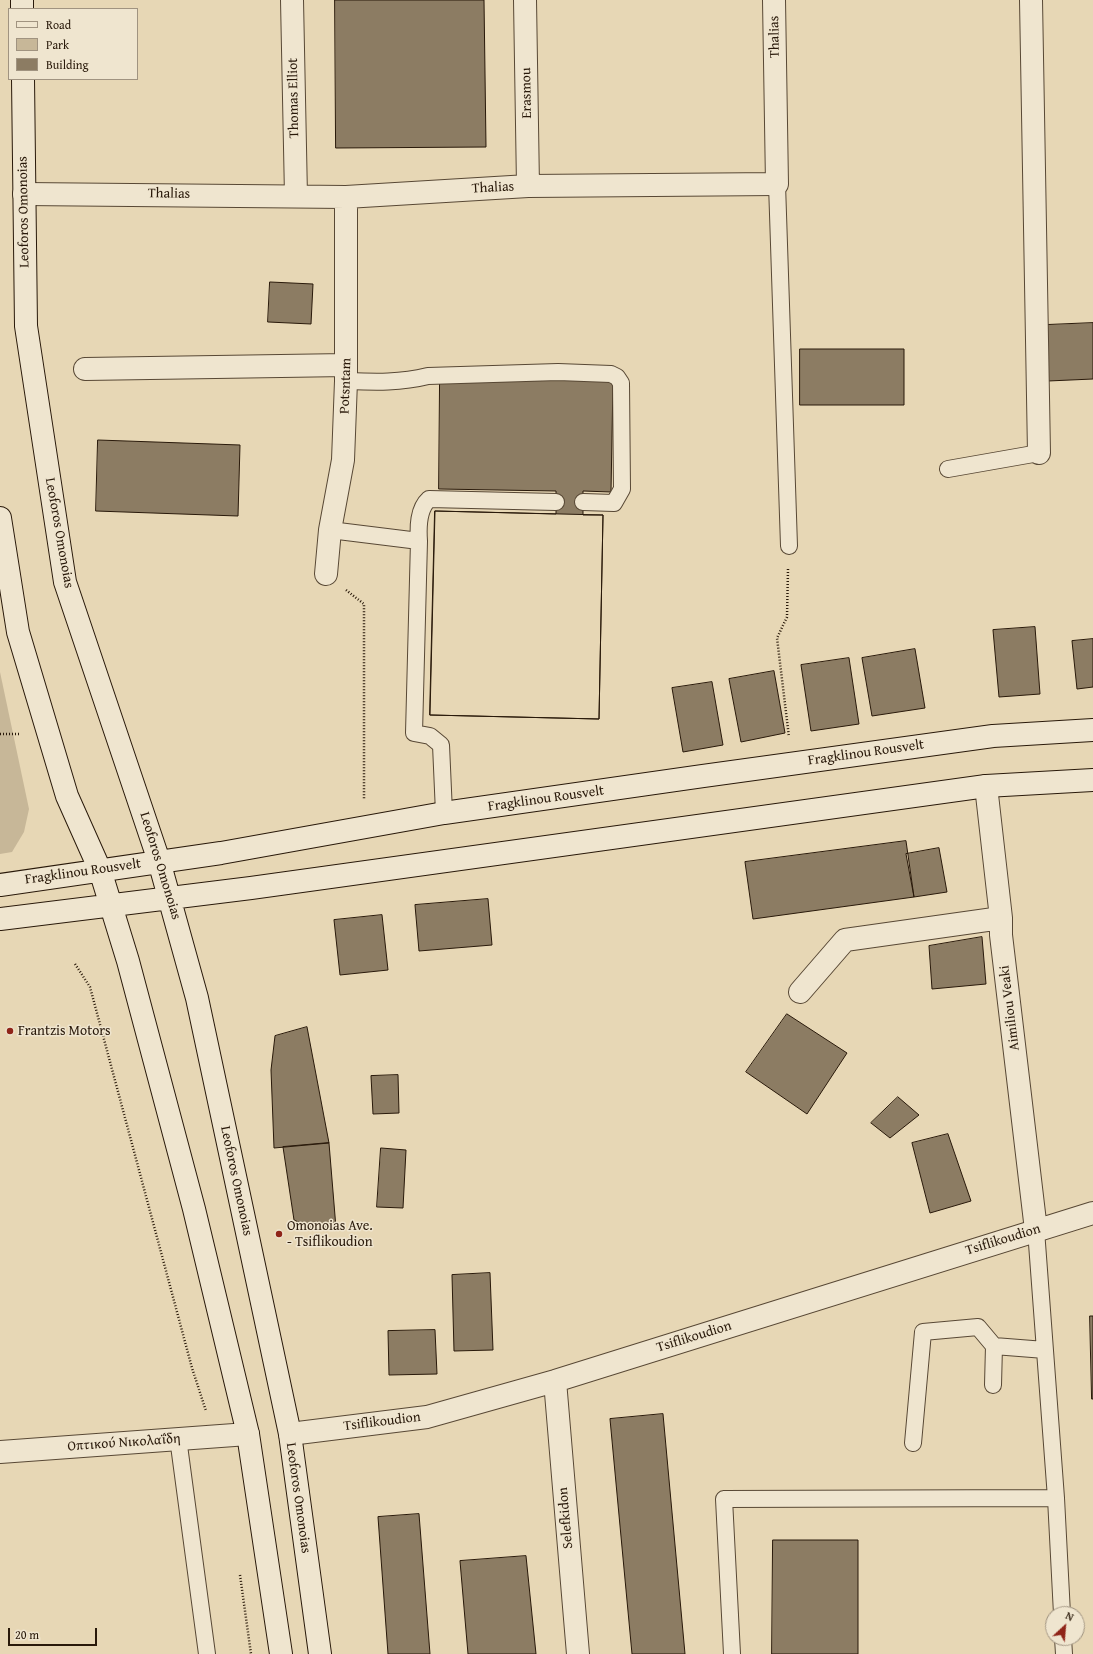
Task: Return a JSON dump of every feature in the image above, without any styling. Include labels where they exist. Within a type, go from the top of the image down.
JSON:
[{"type":"main road","name":"Thomas Elliot","points":[[292,0],[296,196]]},
{"type":"main road","name":"Erasmou","points":[[525,0],[528,186]]},
{"type":"main road","name":"Thalias","points":[[24,194],[346,197],[528,186],[777,184],[774,0]]},
{"type":"main road","points":[[1030,0],[1039,453]]},
{"type":"main road","name":"Leoforos Omonoias","points":[[23,80],[26,326],[65,582],[160,861],[197,998],[290,1434],[320,1654]]},
{"type":"main road","name":"Potsntam","points":[[326,574],[330,530],[343,460],[346,373],[346,197]]},
{"type":"main road","points":[[85,369],[346,373]]},
{"type":"main road","points":[[0,518],[18,632],[68,796],[100,870],[128,961],[194,1209],[248,1434],[281,1654]]},
{"type":"main road","name":"Fragklinou Rousvelt","points":[[0,885],[221,852],[444,814],[792,764],[993,736],[1093,730]]},
{"type":"main road","points":[[0,919],[171,898],[986,786],[1093,780]]},
{"type":"main road","name":"Aimiliou Veaki","points":[[986,786],[1001,935],[1036,1230]]},
{"type":"main road","points":[[800,992],[845,940],[1000,918]]},
{"type":"main road","name":"Tsiflikoudion","points":[[290,1434],[427,1417],[555,1381],[1093,1213]]},
{"type":"main road","name":"Selefkidon","points":[[555,1381],[578,1654]]},
{"type":"main road","name":"Οπτικού Νικολαΐδη","points":[[0,1452],[248,1434]]},
{"type":"lane","points":[[777,184],[789,546]]},
{"type":"lane","points":[[346,373],[390,383],[409,381],[428,376],[551,372],[611,374],[617,377],[620,383],[622,489],[614,503],[583,502]]},
{"type":"lane","points":[[948,469],[1039,453]]},
{"type":"lane","points":[[444,814],[441,745],[430,736],[414,733],[419,541],[418,525],[424,503],[429,499],[556,502]]},
{"type":"lane","points":[[330,530],[419,541]]},
{"type":"lane","points":[[1036,1230],[1056,1498],[1062,1606]]},
{"type":"lane","points":[[913,1443],[923,1332],[978,1327],[994,1346],[993,1385]]},
{"type":"lane","points":[[994,1346],[1045,1350]]},
{"type":"lane","points":[[178,1438],[207,1654]]},
{"type":"lane","points":[[732,1654],[724,1500],[1056,1498]]},
{"type":"path","points":[[789,546],[787,617],[777,638],[792,764]]},
{"type":"path","points":[[326,574],[364,604],[364,803]]},
{"type":"path","points":[[0,734],[20,734]]},
{"type":"path","points":[[75,964],[90,987],[192,1368],[214,1436]]},
{"type":"path","points":[[240,1572],[251,1654]]},
{"type":"green space","points":[[0,672],[29,809],[24,832],[12,852],[0,854]]},
{"type":"building","points":[[335,0],[484,0],[486,147],[336,148]]},
{"type":"building","points":[[270,282],[313,284],[311,324],[268,322]]},
{"type":"building","points":[[1093,323],[1093,379],[1048,381],[1046,325]]},
{"type":"building","points":[[800,349],[904,349],[904,405],[800,405]]},
{"type":"building","points":[[440,378],[613,381],[611,492],[583,491],[583,515],[603,515],[599,719],[430,715],[435,511],[556,514],[556,491],[439,489]]},
{"type":"building","points":[[98,440],[240,445],[238,516],[96,511]]},
{"type":"building","points":[[435,511],[603,515],[599,719],[430,715]]},
{"type":"building","points":[[1035,627],[1040,694],[999,697],[993,630]]},
{"type":"building","points":[[1093,639],[1093,687],[1077,689],[1072,641]]},
{"type":"building","points":[[915,649],[925,708],[872,716],[862,658]]},
{"type":"building","points":[[849,658],[859,724],[811,731],[801,665]]},
{"type":"building","points":[[774,671],[785,733],[741,742],[729,679]]},
{"type":"building","points":[[712,682],[723,745],[683,752],[672,688]]},
{"type":"building","points":[[906,841],[914,897],[753,919],[745,862]]},
{"type":"building","points":[[939,848],[947,892],[914,897],[906,854]]},
{"type":"building","points":[[488,899],[492,945],[419,951],[415,905]]},
{"type":"building","points":[[382,915],[388,970],[340,975],[334,920]]},
{"type":"building","points":[[982,937],[986,984],[932,989],[929,946]]},
{"type":"building","points":[[787,1014],[847,1053],[807,1114],[746,1072]]},
{"type":"building","points":[[307,1027],[329,1143],[274,1148],[271,1070],[275,1036]]},
{"type":"building","points":[[398,1075],[399,1113],[373,1114],[371,1076]]},
{"type":"building","points":[[898,1097],[919,1115],[890,1138],[871,1123]]},
{"type":"building","points":[[948,1134],[971,1201],[930,1213],[912,1143]]},
{"type":"building","points":[[329,1143],[336,1228],[314,1229],[294,1220],[283,1147]]},
{"type":"building","points":[[381,1148],[406,1150],[403,1208],[377,1207]]},
{"type":"building","points":[[490,1273],[493,1350],[454,1351],[452,1275]]},
{"type":"building","points":[[1090,1316],[1093,1316],[1093,1399],[1092,1399]]},
{"type":"building","points":[[435,1330],[437,1374],[389,1375],[388,1331]]},
{"type":"building","points":[[663,1414],[685,1654],[632,1654],[610,1419]]},
{"type":"building","points":[[419,1514],[430,1654],[388,1654],[378,1517]]},
{"type":"building","points":[[773,1540],[858,1540],[858,1654],[772,1654]]},
{"type":"building","points":[[526,1556],[536,1654],[468,1654],[460,1561]]},
{"type":"place","name":"Frantzis Motors","points":[[10,1031]]},
{"type":"place","name":"Omonoias Ave. - Tsiflikoudion","points":[[279,1234]]}]
